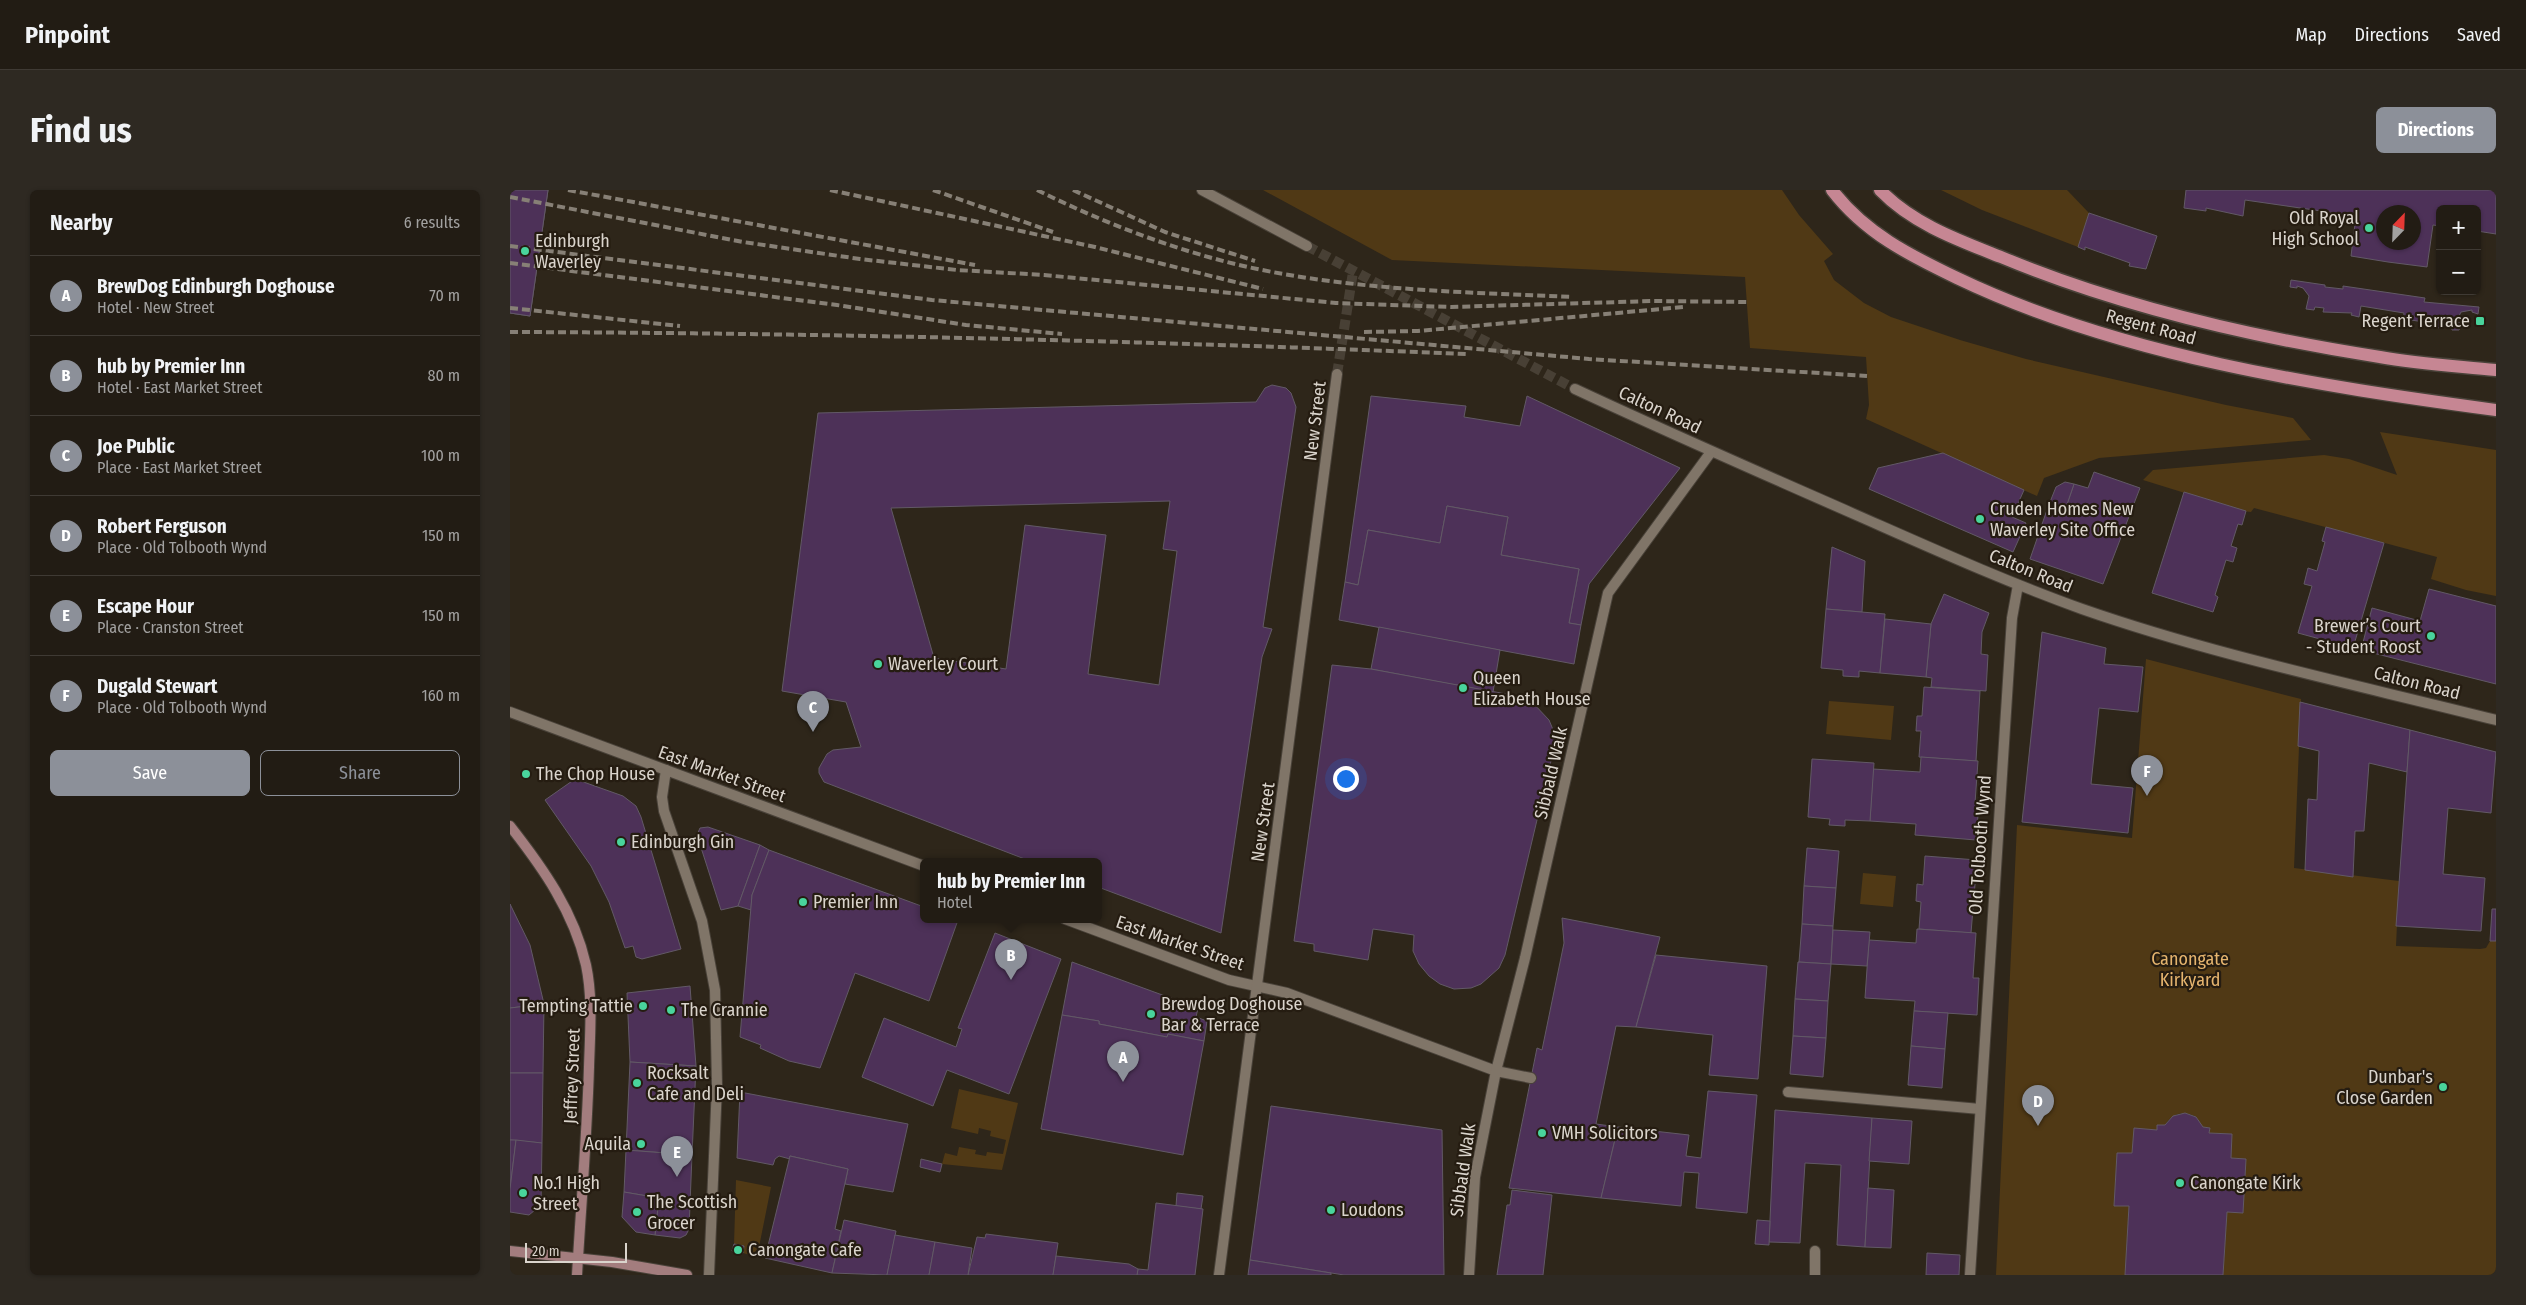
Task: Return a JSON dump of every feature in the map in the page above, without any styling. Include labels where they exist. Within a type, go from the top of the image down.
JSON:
[{"type":"main road","name":"Regent Road","points":[[1832,190],[1863,224],[1887,242],[1977,288],[2060,320],[2210,361],[2363,392],[2496,410]]},
{"type":"main road","name":"Regent Road","points":[[1880,190],[1889,200],[1942,234],[2050,277],[2186,318],[2282,340],[2381,358],[2496,370]]},
{"type":"street","points":[[1202,190],[1307,246]]},
{"type":"street","name":"New Street","points":[[1219,1275],[1337,374]]},
{"type":"street","name":"Calton Road","points":[[1575,389],[1711,452],[2018,584],[2081,608],[2212,650],[2496,720]]},
{"type":"street","name":"Sibbald Walk","points":[[1469,1275],[1475,1177],[1496,1071],[1525,958],[1608,593],[1711,452]]},
{"type":"street","name":"Old Tolbooth Wynd","points":[[1970,1275],[2012,618],[2018,584]]},
{"type":"street","name":"East Market Street","points":[[510,712],[920,865]]},
{"type":"street","points":[[666,770],[662,797],[664,811],[702,921],[715,990],[717,1085],[709,1275]]},
{"type":"street","name":"Jeffrey Street","points":[[510,826],[531,853],[562,900],[576,933],[586,964],[590,989],[587,1134],[578,1275]]},
{"type":"street","name":"East Market Street","points":[[1076,923],[1229,980],[1257,986]]},
{"type":"street","points":[[1257,986],[1287,993],[1496,1071],[1531,1078]]},
{"type":"street","points":[[1788,1092],[1980,1109]]},
{"type":"street","points":[[510,1251],[578,1258],[687,1275]]},
{"type":"street","points":[[1815,1251],[1815,1275]]},
{"type":"green space","points":[[1263,190],[1782,190],[1799,215],[1833,254],[1824,261],[1834,280],[1864,303],[1891,317],[2026,359],[2226,405],[2293,418],[2311,440],[2099,458],[2044,478],[2037,496],[1866,419],[1869,405],[1866,357],[1750,348],[1745,277],[1392,260]]},
{"type":"green space","points":[[1941,190],[2067,190],[2089,213],[2078,247],[1982,210]]},
{"type":"green space","points":[[2380,432],[2496,450],[2496,596],[2466,590],[2431,579],[2437,557],[2254,508],[2251,512],[2243,511],[2143,480],[2153,470],[2324,455],[2349,459],[2397,475]]},
{"type":"green space","name":"Canongate Kirkyard","points":[[2146,659],[2301,699],[2294,868],[2399,881],[2396,946],[2480,949],[2486,948],[2490,941],[2496,941],[2496,1275],[2223,1275],[2227,1212],[2243,1213],[2246,1160],[2231,1158],[2232,1134],[2209,1133],[2210,1128],[2203,1127],[2196,1117],[2183,1113],[2175,1115],[2165,1125],[2157,1125],[2157,1130],[2132,1153],[2117,1153],[2114,1206],[2129,1206],[2125,1275],[1996,1275],[2017,825],[2132,838]]},
{"type":"green space","points":[[1829,701],[1894,706],[1891,740],[1826,734]]},
{"type":"green space","points":[[1863,873],[1896,876],[1893,907],[1860,904]]},
{"type":"green space","points":[[959,1089],[1018,1103],[1002,1170],[942,1164],[945,1153],[957,1156],[959,1147],[976,1150],[975,1154],[986,1156],[987,1152],[1003,1154],[1006,1140],[990,1136],[991,1131],[979,1128],[978,1134],[951,1128]]},
{"type":"green space","points":[[736,1180],[771,1187],[757,1257],[743,1253],[744,1246],[734,1244]]},
{"type":"building","name":"Edinburgh Waverley","points":[[510,190],[548,190],[530,316],[510,313]]},
{"type":"building","name":"Edinburgh Waverley","points":[[510,190],[548,190],[530,316],[510,313]]},
{"type":"building","name":"Old Royal High School","points":[[2186,190],[2496,190],[2496,234],[2481,232],[2481,205],[2436,205],[2436,225],[2433,225],[2427,267],[2351,256],[2356,216],[2245,200],[2243,216],[2206,208],[2206,211],[2184,208]]},
{"type":"building","points":[[2089,213],[2157,236],[2146,269],[2129,266],[2130,263],[2085,247],[2085,250],[2078,247]]},
{"type":"building","points":[[2291,280],[2325,285],[2325,287],[2343,289],[2343,286],[2425,298],[2424,302],[2479,307],[2478,314],[2472,312],[2472,310],[2461,312],[2456,322],[2461,323],[2459,330],[2452,330],[2452,326],[2441,325],[2441,328],[2424,326],[2424,322],[2411,320],[2411,324],[2403,322],[2404,313],[2361,306],[2359,317],[2351,315],[2352,313],[2323,312],[2324,308],[2306,309],[2309,296],[2303,288],[2297,286],[2297,288],[2290,287]]},
{"type":"building","name":"Waverley Court","points":[[1272,385],[1286,388],[1291,393],[1296,407],[1263,627],[1272,629],[1262,657],[1221,933],[1102,888],[1102,858],[1022,858],[824,782],[819,773],[819,768],[827,754],[833,750],[861,747],[846,702],[782,691],[818,413],[1256,402],[1265,388]],"holes":[[[1170,501],[1163,549],[1177,551],[1159,685],[1088,674],[1106,535],[1025,525],[1006,669],[934,658],[891,508]]]},
{"type":"building","points":[[1371,396],[1466,406],[1464,417],[1520,426],[1527,396],[1680,468],[1589,584],[1581,625],[1569,623],[1579,569],[1501,555],[1508,517],[1447,506],[1440,543],[1368,530],[1358,585],[1345,582]]},
{"type":"building","points":[[1943,453],[2024,490],[2012,517],[2026,523],[2013,552],[1869,489],[1878,468]]},
{"type":"building","points":[[2094,472],[2140,488],[2103,584],[2030,559],[2048,507],[2064,513],[2074,484],[2088,488]]},
{"type":"building","points":[[2065,482],[2074,484],[2064,513],[2048,507],[2056,487]]},
{"type":"building","points":[[2184,492],[2246,511],[2242,525],[2238,524],[2231,546],[2237,548],[2233,562],[2226,560],[2215,595],[2218,597],[2213,612],[2152,593]]},
{"type":"building","points":[[1447,506],[1508,517],[1501,555],[1579,569],[1569,623],[1581,625],[1574,664],[1339,620],[1345,582],[1358,585],[1368,530],[1440,543]]},
{"type":"building","points":[[2326,527],[2384,543],[2353,648],[2298,633],[2312,586],[2304,584],[2308,568],[2317,571],[2325,542],[2322,541]]},
{"type":"building","points":[[1832,547],[1865,561],[1862,612],[1826,609]]},
{"type":"building","name":"Brewer’s Court - Student Roost","points":[[2429,589],[2496,606],[2496,684],[2361,650],[2372,608],[2420,621]]},
{"type":"building","points":[[1944,594],[1989,613],[1982,632],[1981,654],[1988,655],[1986,691],[1931,687],[1932,678],[1926,677],[1931,624]]},
{"type":"building","points":[[1826,609],[1885,614],[1880,673],[1859,671],[1859,677],[1843,676],[1843,670],[1821,668]]},
{"type":"building","points":[[1885,619],[1931,624],[1926,677],[1880,673]]},
{"type":"building","points":[[1379,627],[1500,650],[1493,692],[1371,669]]},
{"type":"building","points":[[2042,632],[2106,648],[2104,664],[2143,667],[2138,712],[2099,708],[2091,784],[2133,788],[2128,833],[2022,822]]},
{"type":"building","points":[[1332,665],[1371,669],[1517,696],[1532,702],[1549,720],[1554,732],[1555,744],[1505,955],[1499,968],[1481,984],[1471,988],[1454,989],[1440,984],[1429,976],[1419,964],[1413,951],[1414,935],[1373,929],[1368,960],[1314,951],[1314,944],[1294,941]]},
{"type":"building","points":[[1924,687],[1980,691],[1976,761],[1919,757],[1921,731],[1916,731],[1917,716],[1922,716]]},
{"type":"building","points":[[2300,702],[2410,730],[2407,772],[2369,763],[2364,831],[2355,831],[2353,877],[2305,870],[2308,799],[2317,800],[2319,751],[2298,746]]},
{"type":"building","points":[[2410,730],[2496,752],[2491,813],[2448,808],[2443,874],[2485,878],[2481,931],[2396,926]]},
{"type":"building","points":[[1921,757],[1978,761],[1975,803],[1979,803],[1976,840],[1915,835],[1916,824],[1870,821],[1873,769],[1920,772]]},
{"type":"building","points":[[1812,759],[1874,763],[1870,821],[1845,820],[1845,826],[1829,825],[1830,819],[1808,817]]},
{"type":"building","points":[[575,779],[623,796],[636,806],[681,949],[642,959],[636,957],[633,946],[625,948],[609,902],[591,866],[545,800]]},
{"type":"building","points":[[708,827],[760,845],[738,906],[721,910],[697,835],[700,828]]},
{"type":"building","points":[[760,845],[769,850],[752,895],[751,910],[738,906]]},
{"type":"building","points":[[1807,848],[1839,851],[1836,888],[1804,886]]},
{"type":"building","points":[[769,850],[920,906],[920,923],[957,923],[929,1001],[855,973],[820,1068],[789,1061],[760,1048],[761,1045],[740,1037],[752,895]]},
{"type":"building","points":[[1925,856],[1977,860],[1971,933],[1919,929],[1921,902],[1916,901],[1917,884],[1923,885]]},
{"type":"building","points":[[1804,886],[1836,888],[1833,926],[1802,924]]},
{"type":"building","points":[[510,904],[530,945],[544,1004],[510,1008]]},
{"type":"building","points":[[2492,909],[2496,909],[2496,941],[2490,941]]},
{"type":"building","points":[[1562,918],[1660,937],[1636,1027],[1616,1026],[1596,1124],[1618,1127],[1601,1198],[1509,1188],[1537,1048],[1542,1050],[1564,943]]},
{"type":"building","points":[[1802,924],[1833,926],[1831,964],[1799,962]]},
{"type":"building","points":[[1917,929],[1976,933],[1973,978],[1979,978],[1977,1015],[1914,1011],[1915,1001],[1865,998],[1869,940],[1916,943]]},
{"type":"building","points":[[1833,930],[1870,932],[1867,966],[1831,964]]},
{"type":"building","points":[[995,933],[1061,959],[1009,1094],[947,1070],[933,1106],[862,1077],[884,1018],[956,1047],[962,1029],[958,1028]]},
{"type":"building","points":[[1656,955],[1767,966],[1758,1079],[1709,1075],[1713,1035],[1636,1027]]},
{"type":"building","points":[[1072,962],[1198,1008],[1196,1017],[1207,1021],[1204,1041],[1168,1034],[1167,1037],[1099,1024],[1099,1021],[1062,1015]]},
{"type":"building","points":[[1798,962],[1831,964],[1828,1001],[1795,999]]},
{"type":"building","points":[[690,986],[696,1066],[630,1062],[627,993]]},
{"type":"building","points":[[1795,999],[1828,1001],[1826,1038],[1793,1036]]},
{"type":"building","points":[[544,1004],[543,1073],[510,1073],[510,1008]]},
{"type":"building","points":[[1914,1011],[1948,1013],[1945,1049],[1911,1046]]},
{"type":"building","points":[[1062,1015],[1099,1021],[1099,1024],[1167,1037],[1168,1034],[1204,1041],[1183,1155],[1041,1129]]},
{"type":"building","points":[[1793,1036],[1826,1038],[1823,1077],[1790,1074]]},
{"type":"building","points":[[1911,1046],[1945,1049],[1942,1088],[1908,1085]]},
{"type":"building","points":[[630,1062],[696,1066],[692,1155],[626,1150]]},
{"type":"building","points":[[510,1073],[543,1073],[542,1143],[510,1140]]},
{"type":"building","points":[[1708,1091],[1757,1095],[1747,1213],[1696,1208],[1699,1173],[1684,1172],[1681,1206],[1601,1198],[1618,1127],[1689,1135],[1686,1156],[1701,1158]]},
{"type":"building","points":[[740,1092],[908,1124],[893,1192],[845,1184],[848,1169],[790,1156],[790,1159],[779,1156],[775,1159],[773,1165],[737,1158]]},
{"type":"building","points":[[1271,1106],[1442,1130],[1444,1275],[1344,1275],[1250,1260]]},
{"type":"building","points":[[1775,1110],[1872,1118],[1865,1247],[1837,1245],[1841,1165],[1805,1163],[1800,1243],[1769,1242]]},
{"type":"building","name":"Canongate Kirk","points":[[2185,1113],[2196,1117],[2203,1127],[2210,1128],[2209,1133],[2232,1134],[2231,1158],[2246,1159],[2243,1213],[2227,1212],[2223,1275],[2125,1275],[2129,1206],[2114,1206],[2117,1153],[2132,1153],[2134,1128],[2157,1130],[2157,1125],[2165,1125],[2173,1116]]},
{"type":"building","points":[[1872,1118],[1912,1121],[1909,1164],[1869,1161]]},
{"type":"building","points":[[510,1140],[516,1140],[510,1189]]},
{"type":"building","points":[[516,1140],[542,1143],[541,1205],[529,1215],[510,1212],[510,1189]]},
{"type":"building","points":[[626,1150],[692,1155],[689,1229],[686,1235],[680,1238],[655,1235],[659,1198],[624,1192]]},
{"type":"building","points":[[790,1156],[848,1169],[835,1229],[841,1231],[832,1273],[765,1258]]},
{"type":"building","points":[[921,1159],[942,1164],[940,1172],[920,1167]]},
{"type":"building","points":[[1868,1188],[1894,1190],[1891,1248],[1865,1247]]},
{"type":"building","points":[[1512,1190],[1552,1195],[1543,1275],[1497,1275],[1507,1205],[1510,1205]]},
{"type":"building","points":[[624,1192],[659,1198],[655,1235],[636,1232],[622,1217]]},
{"type":"building","points":[[1177,1193],[1203,1196],[1201,1209],[1176,1206]]},
{"type":"building","points":[[1156,1203],[1203,1209],[1195,1275],[1137,1275],[1138,1269],[1148,1270]]},
{"type":"building","points":[[844,1220],[896,1231],[887,1275],[832,1273]]},
{"type":"building","points":[[1757,1220],[1770,1221],[1769,1245],[1755,1244]]},
{"type":"building","points":[[986,1234],[1058,1243],[1053,1275],[968,1275],[977,1237],[985,1238]]},
{"type":"building","points":[[895,1235],[935,1242],[929,1275],[887,1275]]},
{"type":"building","points":[[935,1242],[972,1248],[968,1275],[929,1275]]},
{"type":"building","points":[[734,1244],[744,1246],[743,1253],[732,1251]]},
{"type":"building","points":[[1927,1253],[1960,1255],[1959,1275],[1926,1275]]},
{"type":"building","points":[[1056,1256],[1129,1264],[1138,1269],[1137,1275],[1053,1275]]},
{"type":"building","points":[[1250,1260],[1331,1273],[1331,1275],[1248,1275]]},
{"type":"tunnel","points":[[1307,246],[1575,389]]},
{"type":"tunnel","points":[[1337,374],[1353,272]]},
{"type":"railway","points":[[568,190],[975,265]]},
{"type":"railway","points":[[830,190],[1095,247],[1263,289]]},
{"type":"railway","points":[[933,190],[1053,232]]},
{"type":"railway","points":[[1037,190],[1083,212],[1154,240],[1227,262],[1269,271],[1312,279],[1399,288],[1573,297]]},
{"type":"railway","points":[[1073,190],[1165,232],[1255,261]]},
{"type":"railway","points":[[510,197],[743,242],[860,259],[957,270],[1044,275],[1336,303],[1451,307],[1653,301],[1747,302]]},
{"type":"railway","points":[[510,246],[932,300],[1589,359],[1867,376]]},
{"type":"railway","points":[[510,263],[837,305],[966,325],[1062,334]]},
{"type":"railway","points":[[1364,332],[1418,331],[1683,307]]},
{"type":"railway","points":[[510,308],[680,326]]},
{"type":"railway","points":[[510,332],[988,338],[1466,354]]},
{"type":"place","name":"Old Royal High School","points":[[2369,228]]},
{"type":"place","name":"Edinburgh Waverley","points":[[525,251]]},
{"type":"place","name":"Regent Terrace","points":[[2480,321]]},
{"type":"place","name":"Cruden Homes New Waverley Site Office","points":[[1980,519]]},
{"type":"place","name":"Brewer’s Court - Student Roost","points":[[2431,636]]},
{"type":"place","name":"Waverley Court","points":[[878,664]]},
{"type":"place","name":"Queen Elizabeth House","points":[[1463,688]]},
{"type":"place","name":"Joe Public","points":[[813,732]]},
{"type":"place","name":"The Chop House","points":[[526,774]]},
{"type":"place","name":"Dugald Stewart","points":[[2147,796]]},
{"type":"place","name":"Edinburgh Gin","points":[[621,842]]},
{"type":"place","name":"Premier Inn","points":[[803,902]]},
{"type":"place","name":"hub by Premier Inn","points":[[1011,980]]},
{"type":"place","name":"Tempting Tattie","points":[[643,1006]]},
{"type":"place","name":"The Crannie","points":[[671,1010]]},
{"type":"place","name":"Brewdog Doghouse Bar & Terrace","points":[[1151,1014]]},
{"type":"place","name":"BrewDog Edinburgh Doghouse","points":[[1123,1082]]},
{"type":"place","name":"Rocksalt Cafe and Deli","points":[[637,1083]]},
{"type":"place","name":"Dunbar's Close Garden","points":[[2443,1087]]},
{"type":"place","name":"Robert Ferguson","points":[[2038,1126]]},
{"type":"place","name":"VMH Solicitors","points":[[1542,1133]]},
{"type":"place","name":"Aquila","points":[[641,1144]]},
{"type":"place","name":"Escape Hour","points":[[677,1177]]},
{"type":"place","name":"Canongate Kirk","points":[[2180,1183]]},
{"type":"place","name":"No.1 High Street","points":[[523,1193]]},
{"type":"place","name":"Loudons","points":[[1331,1210]]},
{"type":"place","name":"The Scottish Grocer","points":[[637,1212]]},
{"type":"place","name":"Canongate Cafe","points":[[738,1250]]}]
